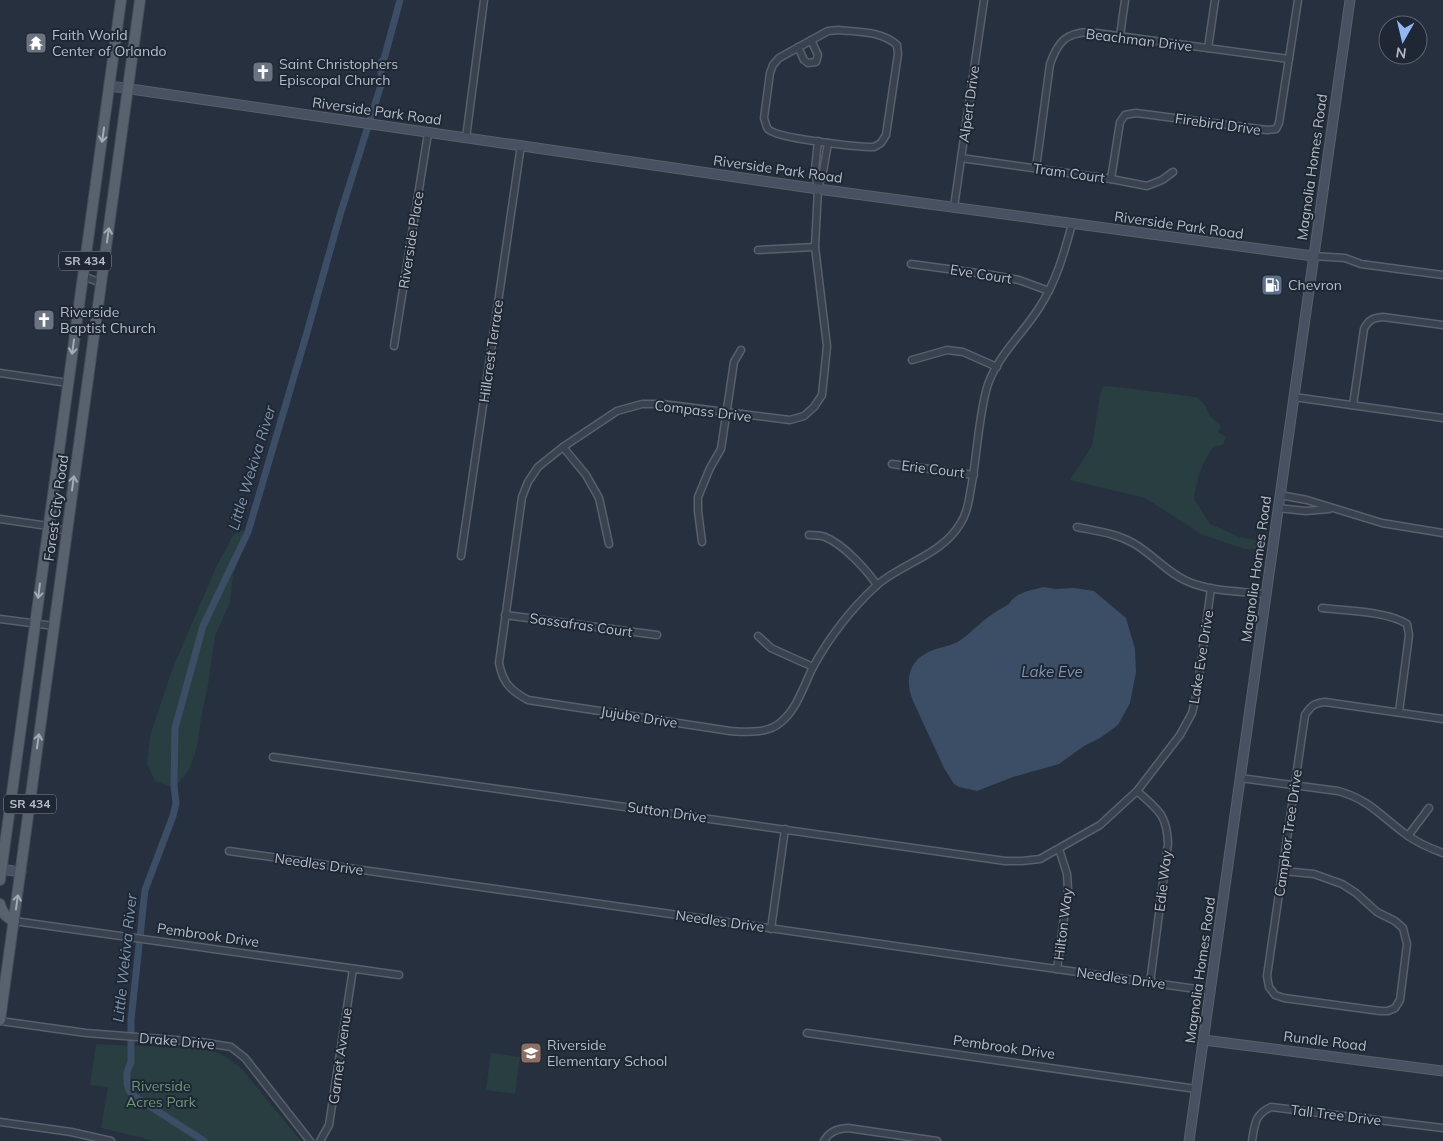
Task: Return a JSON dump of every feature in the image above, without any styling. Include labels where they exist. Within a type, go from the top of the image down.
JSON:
[{"type":"main road","name":"Forest City Road","points":[[0,880],[121,0]]},
{"type":"main road","name":"Forest City Road","points":[[0,1020],[4,968],[14,921],[21,872],[66,531],[129,90],[140,0]]},
{"type":"main road","points":[[0,904],[7,918],[14,921]]},
{"type":"street","points":[[466,138],[484,0]]},
{"type":"street","name":"Alpert Drive","points":[[954,207],[984,0]]},
{"type":"street","points":[[1120,36],[1125,0]]},
{"type":"street","points":[[1208,48],[1214,0]]},
{"type":"street","name":"Firebird Drive","points":[[1111,179],[1120,122],[1125,115],[1136,113],[1267,130],[1276,129],[1279,123],[1298,0]]},
{"type":"street","name":"Magnolia Homes Road","points":[[1189,1141],[1350,0]]},
{"type":"street","points":[[839,30],[879,35],[890,38],[897,45],[898,54],[886,134],[881,143],[874,147],[864,147],[777,134],[768,129],[764,118],[770,73],[773,65],[779,58],[798,48],[828,31],[839,30]]},
{"type":"street","name":"Beachman Drive","points":[[1036,168],[1050,64],[1056,49],[1065,39],[1076,32],[1120,36],[1289,59]]},
{"type":"street","points":[[798,48],[804,60],[808,63],[816,62],[818,55],[811,40]]},
{"type":"street","name":"Riverside Park Road","points":[[110,86],[818,189],[1313,256],[1345,258],[1362,264],[1443,275]]},
{"type":"street","name":"Riverside Place","points":[[394,346],[428,133]]},
{"type":"street","points":[[818,141],[815,170],[818,189]]},
{"type":"street","points":[[818,189],[828,142]]},
{"type":"street","name":"Hillcrest Terrace","points":[[461,556],[521,146]]},
{"type":"street","name":"Tram Court","points":[[962,158],[1111,179],[1147,186],[1162,180],[1173,172]]},
{"type":"street","name":"Compass Drive","points":[[505,615],[522,497],[528,482],[538,467],[563,447],[617,411],[642,404],[662,404],[790,420],[804,416],[814,407],[822,395],[827,346],[815,247],[818,189]]},
{"type":"street","name":"Jujube Drive","points":[[505,615],[498,663],[502,678],[515,692],[528,700],[730,731],[751,732],[766,730],[780,724],[792,711],[827,644],[852,611],[876,585],[938,548],[961,524],[968,506],[981,415],[987,388],[997,367],[1049,292],[1059,269],[1072,224]]},
{"type":"street","points":[[758,250],[815,247]]},
{"type":"street","name":"Eve Court","points":[[911,264],[992,274],[1019,280],[1049,292]]},
{"type":"street","points":[[83,276],[101,283]]},
{"type":"street","points":[[1353,406],[1364,329],[1367,323],[1373,318],[1383,317],[1443,325]]},
{"type":"street","points":[[702,542],[698,497],[710,468],[722,448],[734,362],[741,350]]},
{"type":"street","points":[[912,360],[947,350],[963,352],[997,367]]},
{"type":"street","points":[[0,373],[68,383]]},
{"type":"street","points":[[1294,397],[1443,418]]},
{"type":"street","points":[[563,447],[586,475],[599,498],[609,544]]},
{"type":"street","name":"Erie Court","points":[[892,464],[974,474]]},
{"type":"street","points":[[1280,495],[1302,499],[1382,523],[1443,533]]},
{"type":"street","points":[[1300,511],[1302,499]]},
{"type":"street","points":[[1278,508],[1300,511],[1332,508]]},
{"type":"street","points":[[0,519],[48,526],[66,531]]},
{"type":"street","points":[[1077,527],[1105,532],[1134,543],[1176,575],[1189,582],[1211,588],[1266,594]]},
{"type":"street","points":[[809,534],[825,537],[836,544],[864,568],[876,585]]},
{"type":"street","name":"Lake Eve Drive","points":[[1059,849],[1100,825],[1137,790],[1180,735],[1192,714],[1197,692],[1211,588]]},
{"type":"street","points":[[1322,608],[1388,616],[1407,624],[1409,635],[1398,712],[1443,719]]},
{"type":"street","name":"Sassafras Court","points":[[505,615],[658,635]]},
{"type":"street","points":[[0,618],[54,626]]},
{"type":"street","points":[[758,636],[772,648],[814,667]]},
{"type":"street","name":"Camphor Tree Drive","points":[[1283,871],[1314,874],[1342,884],[1356,893],[1377,912],[1396,921],[1403,928],[1408,944],[1400,1000],[1395,1008],[1388,1011],[1380,1011],[1284,998],[1275,995],[1269,987],[1267,976],[1305,715],[1310,706],[1325,702],[1398,712]]},
{"type":"street","name":"Sutton Drive","points":[[273,756],[1004,861],[1040,859],[1059,849]]},
{"type":"street","points":[[1240,778],[1338,790],[1354,795],[1369,804],[1408,836],[1424,846],[1443,853]]},
{"type":"street","name":"Edie Way","points":[[1137,790],[1164,817],[1168,831],[1168,844],[1150,982]]},
{"type":"street","points":[[1408,836],[1429,808]]},
{"type":"street","points":[[771,929],[785,829]]},
{"type":"street","name":"Hilton Way","points":[[1057,969],[1068,889],[1067,874],[1059,849]]},
{"type":"street","name":"Needles Drive","points":[[229,851],[1210,991]]},
{"type":"street","points":[[1,869],[21,872]]},
{"type":"street","name":"Pembrook Drive","points":[[14,921],[399,975]]},
{"type":"street","name":"Garnet Avenue","points":[[320,1141],[329,1125],[332,1112],[353,969]]},
{"type":"street","name":"Drake Drive","points":[[0,1020],[86,1033],[201,1042],[231,1047],[245,1058],[310,1141]]},
{"type":"street","name":"Pembrook Drive","points":[[808,1033],[1196,1089]]},
{"type":"street","name":"Rundle Road","points":[[1204,1040],[1443,1071]]},
{"type":"street","name":"Tall Tree Drive","points":[[1252,1141],[1256,1120],[1262,1112],[1271,1107],[1443,1128]]},
{"type":"street","points":[[0,1122],[71,1132],[111,1141]]},
{"type":"street","points":[[824,1141],[828,1134],[838,1129],[848,1128],[937,1141]]},
{"type":"green space","points":[[1109,386],[1196,397],[1203,403],[1209,415],[1221,426],[1218,432],[1226,437],[1223,445],[1213,447],[1205,460],[1198,478],[1194,499],[1210,524],[1240,537],[1259,541],[1259,549],[1244,549],[1201,534],[1145,498],[1070,480],[1092,446],[1100,394],[1103,387]]},
{"type":"green space","points":[[241,530],[248,532],[233,575],[230,602],[215,636],[197,747],[189,770],[176,786],[169,786],[155,781],[147,764],[150,736],[172,670],[217,565],[234,534]]},
{"type":"green space","name":"Riverside Acres Park","points":[[96,1044],[199,1049],[216,1052],[228,1058],[242,1069],[301,1141],[154,1141],[101,1128],[108,1087],[90,1085]]},
{"type":"green space","points":[[491,1053],[520,1057],[515,1094],[486,1090]]},
{"type":"water","name":"Lake Eve","points":[[1044,587],[1094,591],[1126,618],[1135,649],[1136,672],[1130,703],[1118,725],[1059,764],[1013,777],[977,791],[959,787],[954,784],[944,768],[913,701],[909,685],[911,671],[918,659],[925,654],[959,641],[986,618],[1009,604],[1016,597],[1025,592]]},
{"type":"waterway","name":"Little Wekiva River","points":[[204,1141],[134,1096],[129,1090],[127,1083],[127,1072],[131,1062],[131,1020],[145,890],[173,816],[176,803],[174,786],[175,728],[203,626],[248,532],[340,215],[382,82],[380,63],[384,59],[400,0]]},
{"type":"place","name":"Faith World Center of Orlando","points":[[36,43]]},
{"type":"place","name":"Saint Christophers Episcopal Church","points":[[263,72]]},
{"type":"place","name":"Chevron","points":[[1272,285]]},
{"type":"place","name":"Riverside Baptist Church","points":[[44,320]]},
{"type":"place","name":"Riverside Elementary School","points":[[531,1053]]}]
